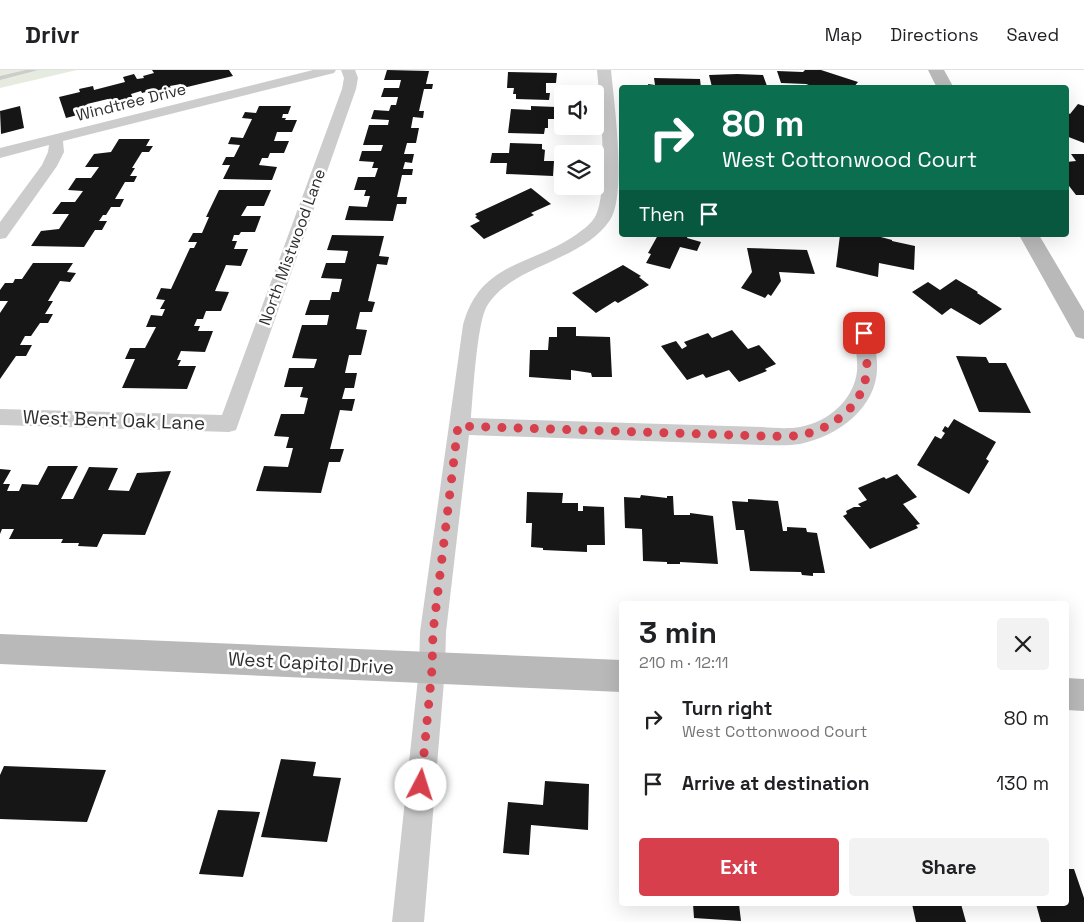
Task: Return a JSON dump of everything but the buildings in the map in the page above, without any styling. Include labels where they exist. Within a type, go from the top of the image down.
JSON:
[{"type":"street","name":"Windtree Drive","points":[[0,153],[329,70]]},
{"type":"street","name":"North Mistwood Lane","points":[[228,424],[349,88],[351,78],[348,70]]},
{"type":"street","points":[[408,922],[432,669],[433,632],[472,325],[478,304],[506,276],[577,242],[593,230],[603,217],[609,194],[615,118],[604,70]]},
{"type":"street","points":[[936,70],[944,85]]},
{"type":"street","points":[[0,234],[49,166],[56,152],[56,138]]},
{"type":"street","points":[[1031,237],[1084,332]]},
{"type":"street","points":[[458,426],[762,436],[800,435],[826,426],[850,411],[861,392],[867,375],[864,333]]},
{"type":"street","name":"West Bent Oak Lane","points":[[0,416],[228,424]]},
{"type":"street","name":"West Capitol Drive","points":[[0,649],[619,676]]},
{"type":"street","points":[[1069,694],[1084,695]]},
{"type":"lane","points":[[0,78],[35,70]]},
{"type":"shaded area","points":[[0,70],[77,70],[0,88]]},
{"type":"route","points":[[421,785],[432,669],[433,632],[458,426],[762,436],[800,435],[826,426],[850,411],[861,392],[867,375],[864,333]]}]
